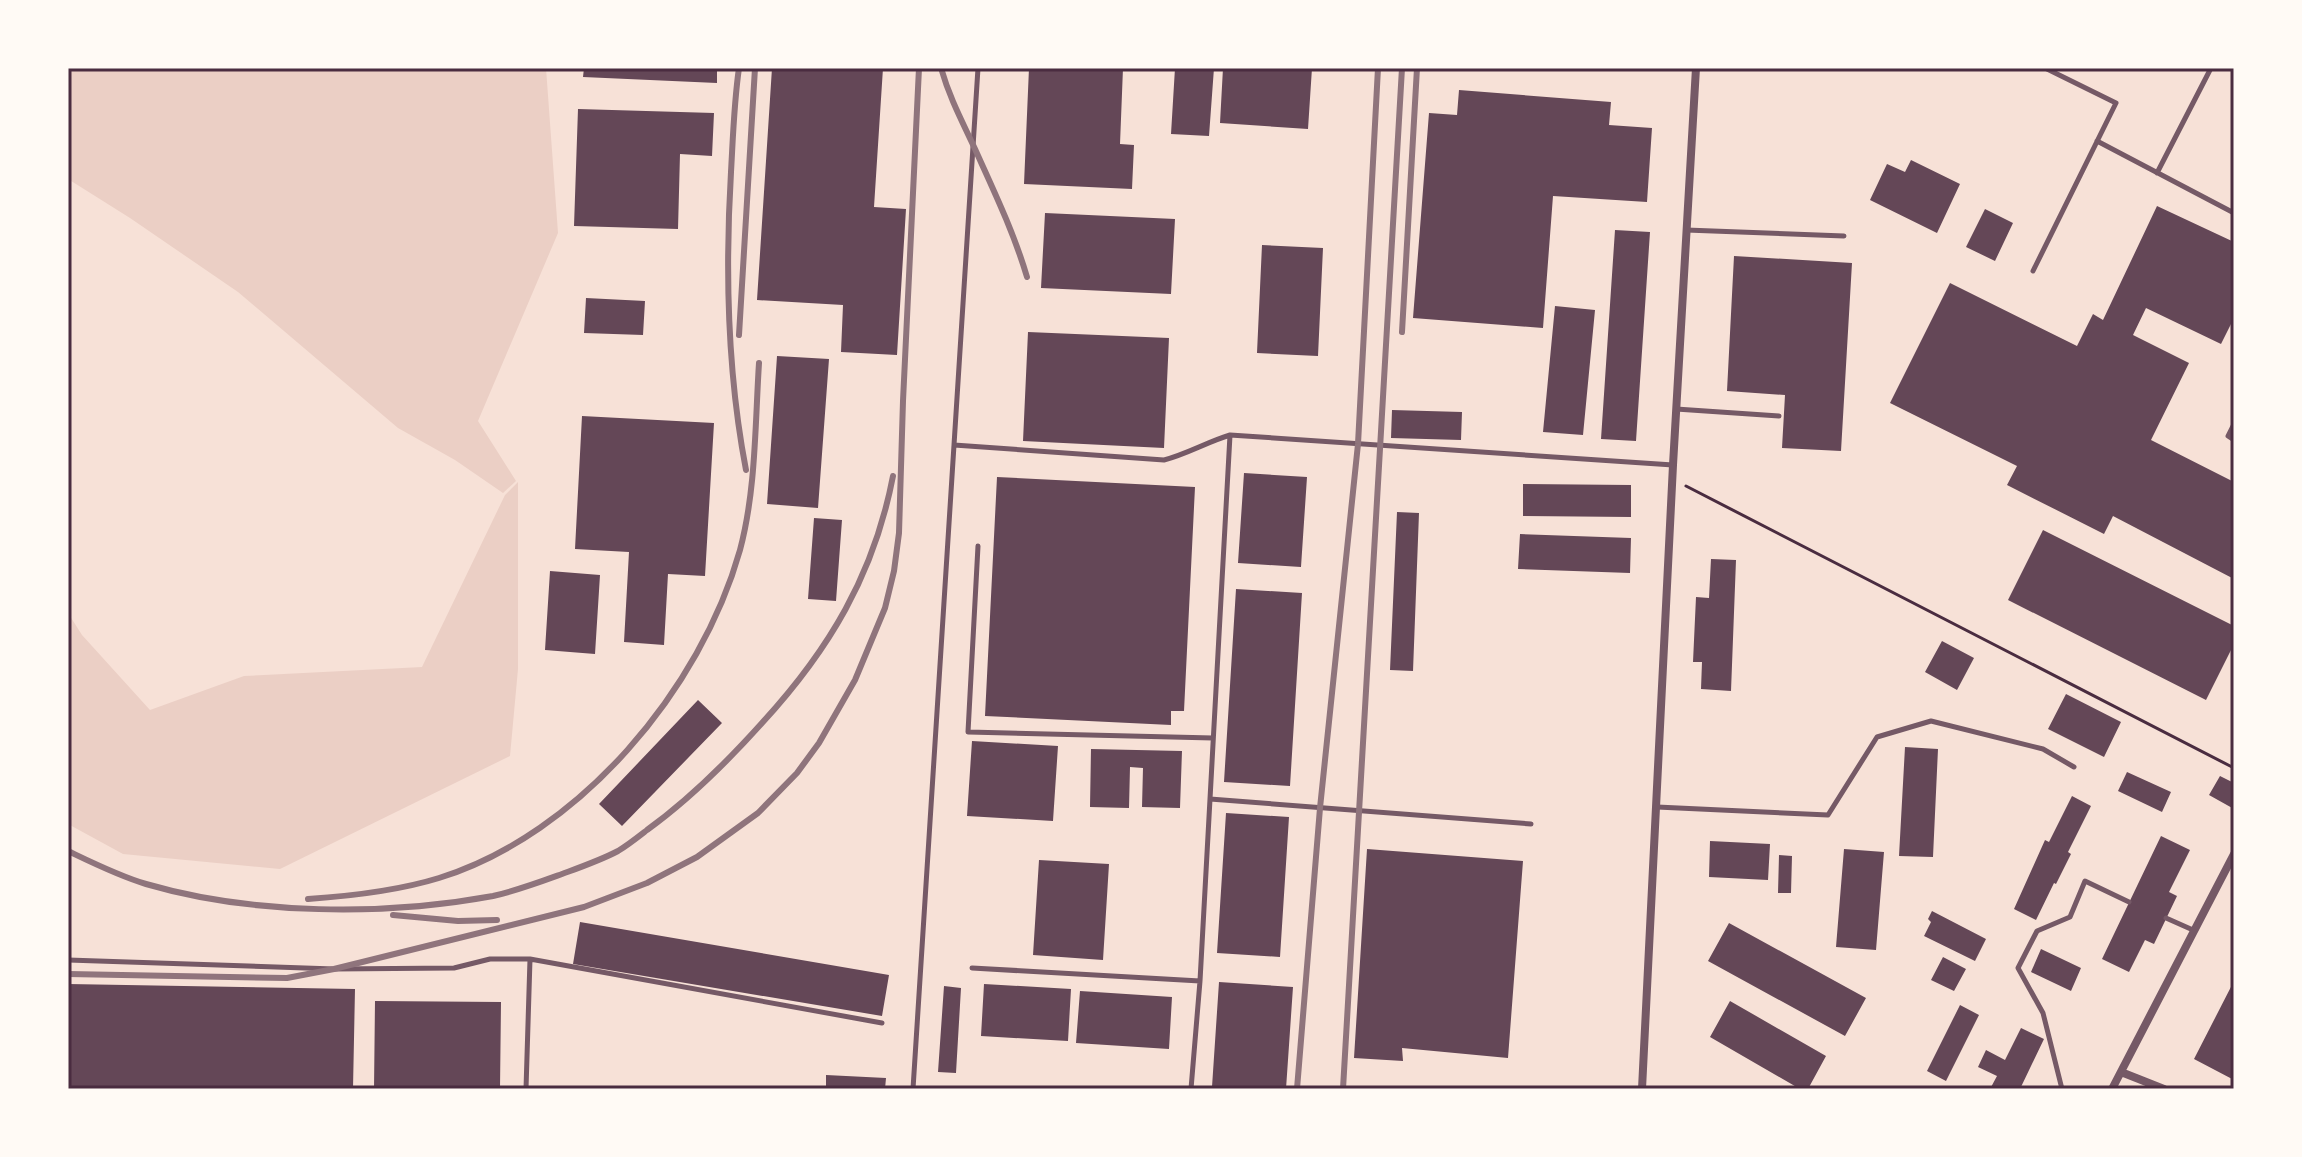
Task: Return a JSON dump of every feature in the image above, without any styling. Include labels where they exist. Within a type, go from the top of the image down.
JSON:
[{"type":"street","points":[[1642,1089],[1696,68]]},
{"type":"street","points":[[2112,1089],[2234,854]]},
{"type":"street","points":[[2121,1072],[2164,1089]]},
{"type":"lane","points":[[913,1089],[978,68]]},
{"type":"lane","points":[[2033,271],[2116,103],[2045,68]]},
{"type":"lane","points":[[2157,173],[2211,68]]},
{"type":"lane","points":[[2097,141],[2234,213]]},
{"type":"lane","points":[[1686,230],[1844,236]]},
{"type":"lane","points":[[1676,409],[1779,416]]},
{"type":"lane","points":[[2234,424],[2228,436],[2234,440]]},
{"type":"lane","points":[[954,445],[1164,460],[1182,456],[1230,435],[1673,465]]},
{"type":"lane","points":[[1191,1089],[1200,981],[1230,435]]},
{"type":"lane","points":[[978,546],[968,732],[1213,738]]},
{"type":"lane","points":[[1656,807],[1828,815],[1877,737],[1931,721],[2043,749],[2074,767]]},
{"type":"lane","points":[[1210,799],[1531,824]]},
{"type":"lane","points":[[2062,1089],[2043,1013],[2018,968],[2037,931],[2070,917],[2085,881],[2129,902]]},
{"type":"lane","points":[[2166,918],[2194,931]]},
{"type":"lane","points":[[68,960],[334,969],[454,968],[490,959],[530,959],[882,1023]]},
{"type":"lane","points":[[526,1089],[530,959]]},
{"type":"lane","points":[[972,968],[1200,981]]},
{"type":"path","points":[[1672,479],[2234,768]]},
{"type":"shaded area","points":[[68,68],[546,68],[558,233],[478,421],[516,481],[503,493],[455,460],[398,428],[238,292],[68,179]]},
{"type":"shaded area","points":[[518,482],[518,669],[510,756],[280,869],[123,854],[68,824],[68,613],[82,635],[150,710],[244,676],[422,667],[505,495]]},
{"type":"building","points":[[584,68],[717,68],[717,83],[583,77]]},
{"type":"building","points":[[772,68],[883,68],[874,207],[906,209],[897,355],[841,352],[843,305],[757,300]]},
{"type":"building","points":[[1029,68],[1123,68],[1120,144],[1134,145],[1132,189],[1024,184]]},
{"type":"building","points":[[1175,68],[1214,68],[1209,136],[1171,134]]},
{"type":"building","points":[[1223,68],[1312,68],[1308,129],[1220,123]]},
{"type":"building","points":[[1459,90],[1611,102],[1609,125],[1652,128],[1647,202],[1553,196],[1543,328],[1413,318],[1429,113],[1457,115]]},
{"type":"building","points":[[578,109],[714,113],[712,156],[680,154],[678,229],[574,226]]},
{"type":"building","points":[[1911,160],[1960,184],[1937,233],[1870,200],[1887,164],[1905,172]]},
{"type":"building","points":[[2157,206],[2234,242],[2234,318],[2221,344],[2146,308],[2133,335],[2189,363],[2151,440],[2234,482],[2234,579],[2113,516],[2104,534],[2007,485],[2017,466],[1890,403],[1950,283],[2077,346],[2093,314],[2103,320]]},
{"type":"building","points":[[1985,209],[2013,223],[1995,261],[1966,247]]},
{"type":"building","points":[[1045,213],[1175,219],[1171,294],[1041,288]]},
{"type":"building","points":[[1615,230],[1650,232],[1636,441],[1601,439]]},
{"type":"building","points":[[1262,245],[1323,248],[1318,356],[1257,353]]},
{"type":"building","points":[[1734,256],[1852,263],[1841,451],[1782,448],[1785,395],[1727,391]]},
{"type":"building","points":[[586,298],[645,301],[643,335],[584,333]]},
{"type":"building","points":[[1555,306],[1595,310],[1583,435],[1543,432]]},
{"type":"building","points":[[1028,332],[1169,338],[1164,448],[1023,441]]},
{"type":"building","points":[[777,356],[829,359],[818,508],[767,504]]},
{"type":"building","points":[[1392,410],[1462,412],[1461,440],[1391,438]]},
{"type":"building","points":[[582,416],[714,423],[705,576],[668,574],[664,645],[624,642],[629,552],[575,549]]},
{"type":"building","points":[[1244,473],[1307,477],[1301,567],[1238,563]]},
{"type":"building","points":[[997,477],[1195,487],[1184,711],[1171,711],[1171,725],[985,716]]},
{"type":"building","points":[[1523,484],[1631,485],[1631,517],[1523,516]]},
{"type":"building","points":[[1397,512],[1419,513],[1413,671],[1390,670]]},
{"type":"building","points":[[814,518],[842,520],[836,601],[808,599]]},
{"type":"building","points":[[2043,530],[2234,626],[2234,644],[2206,700],[2008,600]]},
{"type":"building","points":[[1520,534],[1631,538],[1630,573],[1518,569]]},
{"type":"building","points":[[1711,559],[1736,560],[1731,691],[1701,689],[1702,662],[1693,662],[1696,597],[1709,598]]},
{"type":"building","points":[[550,571],[600,575],[595,654],[545,650]]},
{"type":"building","points":[[1236,589],[1302,593],[1290,786],[1224,782]]},
{"type":"building","points":[[1942,641],[1974,658],[1957,690],[1925,672]]},
{"type":"building","points":[[2066,694],[2121,722],[2104,757],[2048,729]]},
{"type":"building","points":[[698,700],[722,723],[622,826],[599,804]]},
{"type":"building","points":[[972,741],[1058,746],[1053,821],[967,816]]},
{"type":"building","points":[[1905,747],[1938,749],[1933,857],[1899,856]]},
{"type":"building","points":[[1091,749],[1182,751],[1180,808],[1142,807],[1143,768],[1130,767],[1129,808],[1090,807]]},
{"type":"building","points":[[2127,772],[2171,792],[2162,812],[2118,791]]},
{"type":"building","points":[[2220,776],[2234,783],[2234,809],[2209,795]]},
{"type":"building","points":[[2072,796],[2091,806],[2068,852],[2071,854],[2036,920],[2014,909],[2045,840],[2049,842]]},
{"type":"building","points":[[1226,813],[1289,817],[1280,957],[1217,953]]},
{"type":"building","points":[[2161,836],[2190,850],[2169,892],[2177,896],[2154,944],[2145,940],[2129,972],[2102,959]]},
{"type":"building","points":[[1710,841],[1770,844],[1768,880],[1709,877]]},
{"type":"building","points":[[1367,849],[1523,861],[1508,1058],[1402,1048],[1403,1061],[1354,1058]]},
{"type":"building","points":[[1844,849],[1884,852],[1876,950],[1836,947]]},
{"type":"building","points":[[1779,855],[1792,856],[1791,893],[1778,893]]},
{"type":"building","points":[[1039,860],[1109,864],[1103,960],[1033,955]]},
{"type":"building","points":[[1932,911],[1986,939],[1975,961],[1924,936],[1931,922],[1928,919]]},
{"type":"building","points":[[580,922],[889,975],[882,1016],[573,964]]},
{"type":"building","points":[[1729,923],[1866,998],[1845,1036],[1708,961]]},
{"type":"building","points":[[2041,949],[2081,968],[2071,991],[2031,972]]},
{"type":"building","points":[[1943,957],[1966,969],[1954,991],[1931,980]]},
{"type":"building","points":[[2234,981],[2234,1080],[2194,1059]]},
{"type":"building","points":[[1219,982],[1293,987],[1286,1089],[1212,1087]]},
{"type":"building","points":[[68,984],[355,989],[353,1089],[68,1089]]},
{"type":"building","points":[[984,984],[1071,989],[1068,1041],[981,1036]]},
{"type":"building","points":[[944,986],[961,988],[956,1073],[938,1072]]},
{"type":"building","points":[[1080,991],[1172,997],[1169,1049],[1076,1043]]},
{"type":"building","points":[[375,1001],[501,1002],[500,1089],[374,1089]]},
{"type":"building","points":[[1730,1001],[1826,1056],[1808,1089],[1800,1089],[1710,1037]]},
{"type":"building","points":[[1960,1005],[1979,1015],[1946,1081],[1927,1071]]},
{"type":"building","points":[[2021,1028],[2044,1039],[2020,1089],[1990,1089],[1997,1076],[1978,1067],[1986,1050],[2005,1060]]},
{"type":"building","points":[[826,1075],[886,1078],[885,1089],[826,1089]]},
{"type":"railway","points":[[739,68],[731,172],[728,284],[731,359],[746,470]]},
{"type":"railway","points":[[739,335],[755,68]]},
{"type":"railway","points":[[68,974],[287,978],[584,907],[647,883],[697,857],[758,813],[797,773],[819,743],[855,680],[885,608],[894,571],[899,533],[919,68]]},
{"type":"railway","points":[[941,68],[952,100],[1010,228],[1027,277]]},
{"type":"railway","points":[[1297,1089],[1320,808],[1358,444],[1378,68]]},
{"type":"railway","points":[[1343,1089],[1402,68]]},
{"type":"railway","points":[[1402,332],[1417,68]]},
{"type":"railway","points":[[308,899],[407,886],[439,878],[491,857],[540,828],[586,792],[628,750],[665,703],[696,654],[722,602],[740,550],[752,481],[759,363]]},
{"type":"railway","points":[[68,851],[126,877],[187,894],[230,902],[319,909],[408,907],[493,896],[605,857],[637,838],[708,780],[808,668],[846,609],[861,578],[885,512],[893,476]]},
{"type":"railway","points":[[393,915],[458,921],[497,920]]}]
